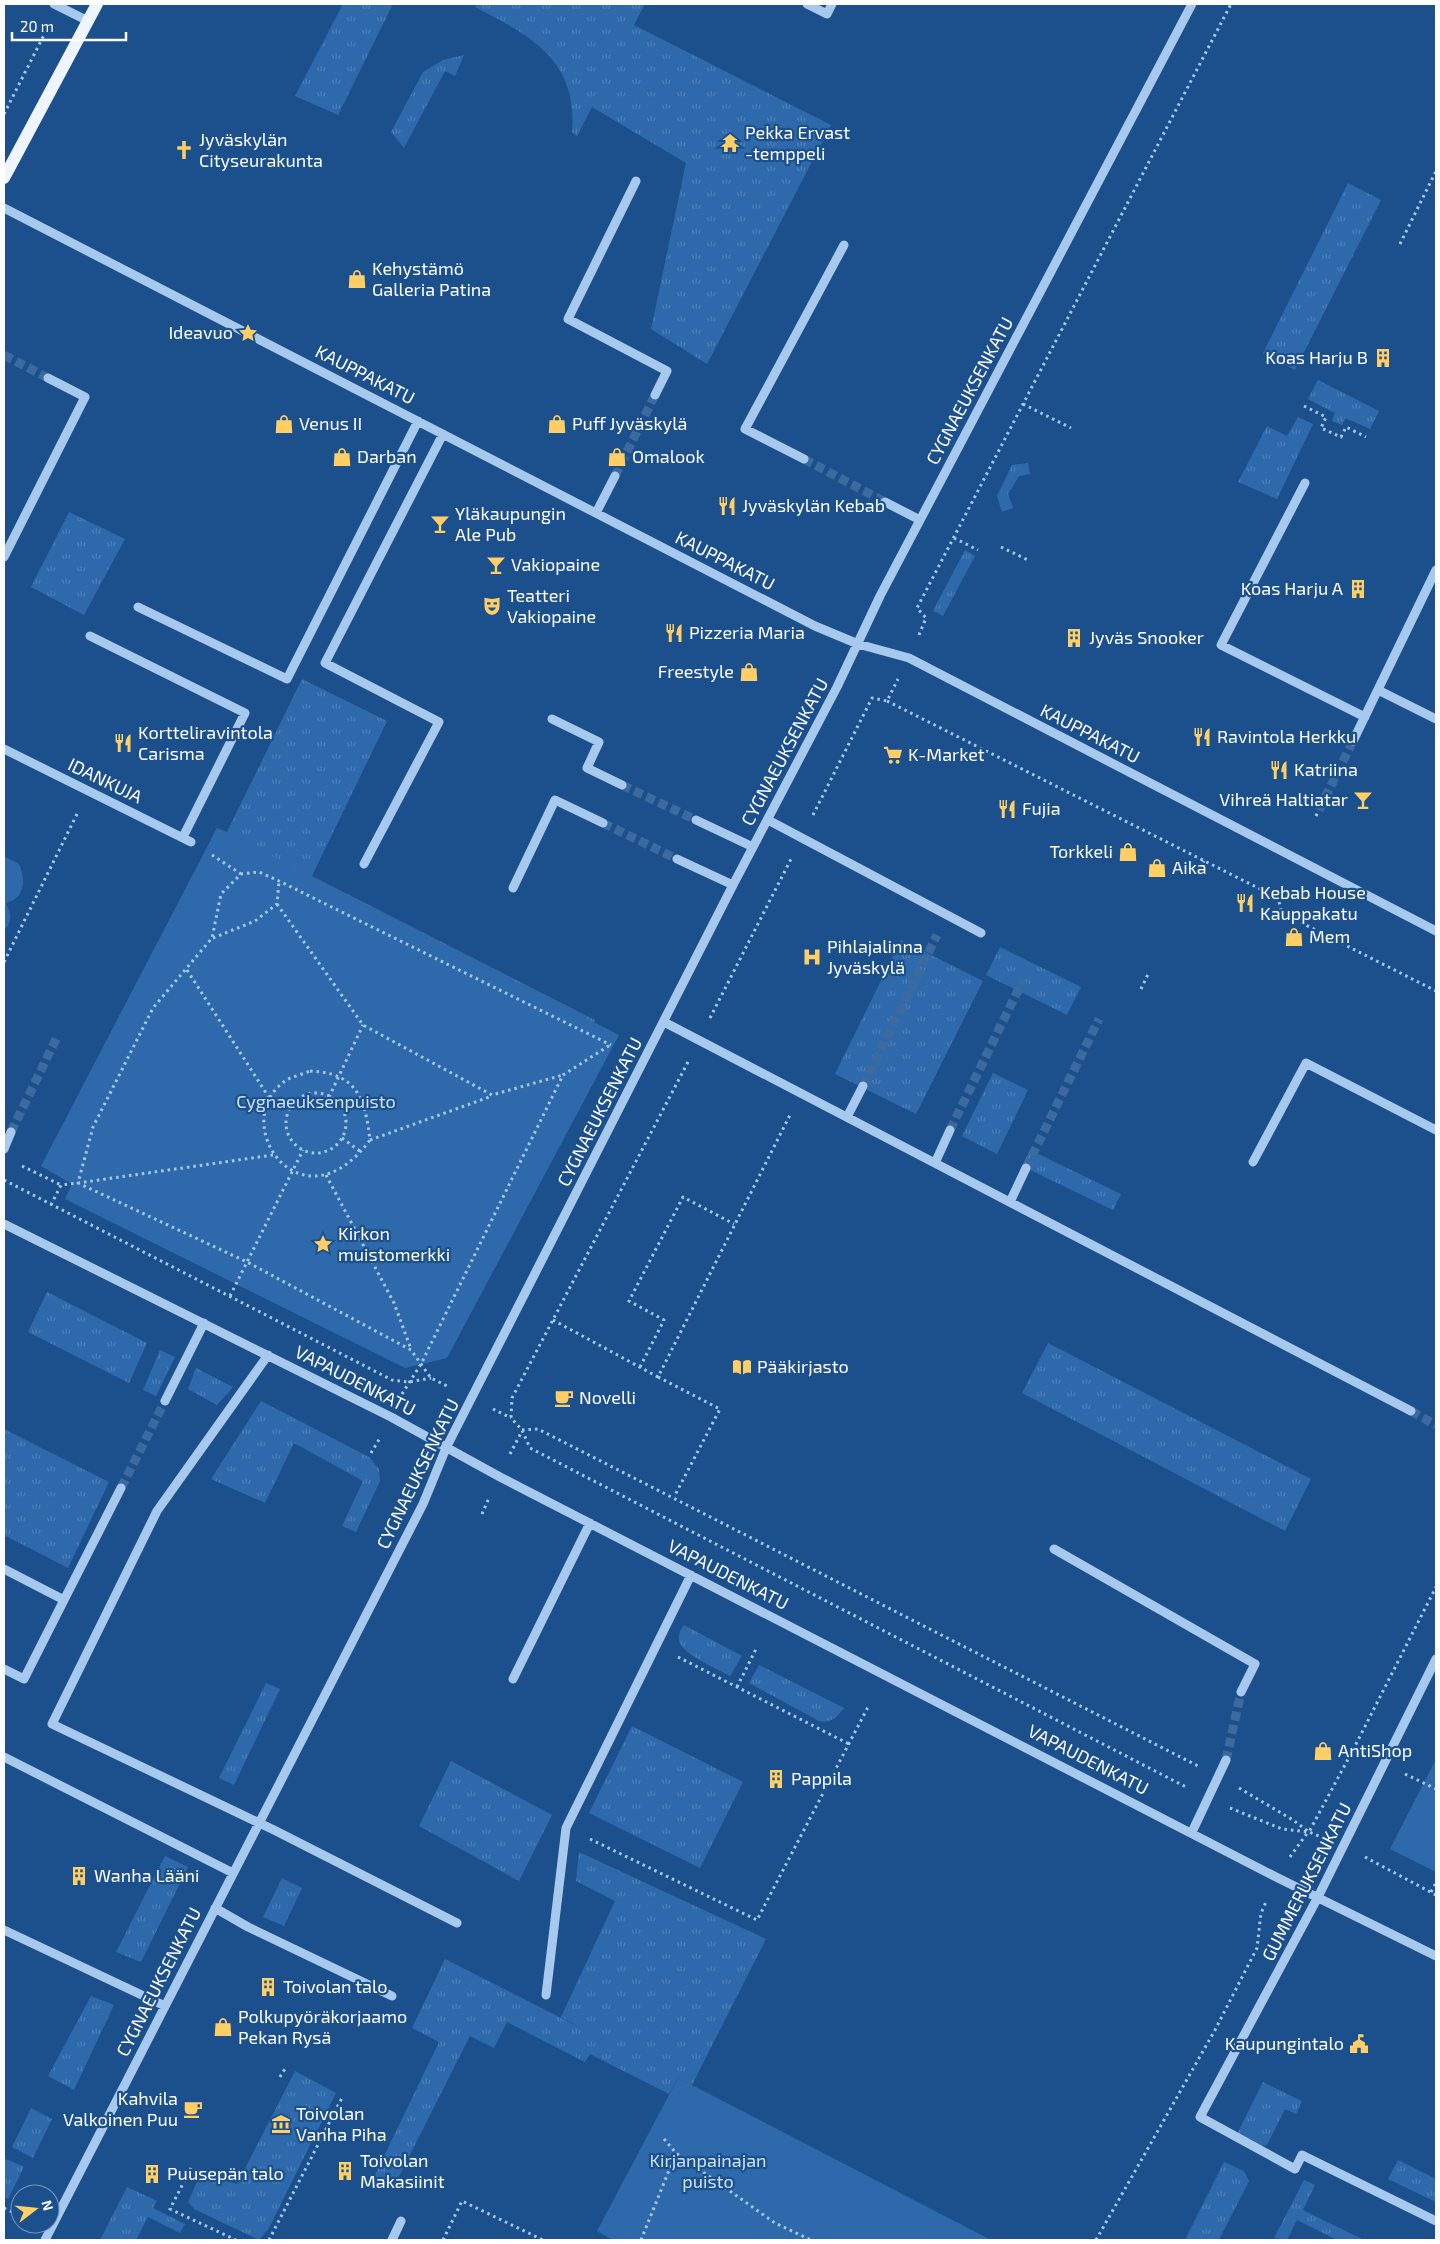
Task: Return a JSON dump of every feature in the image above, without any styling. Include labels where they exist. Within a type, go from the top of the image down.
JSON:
[{"type":"main road","points":[[4,178],[97,4]]},
{"type":"street","points":[[807,4],[826,14],[832,4]]},
{"type":"street","name":"CYGNAEUKSENKATU","points":[[46,2240],[423,1504],[446,1448],[920,520],[1192,4]]},
{"type":"street","points":[[56,5],[88,21]]},
{"type":"street","points":[[636,181],[568,320],[667,371],[655,395]]},
{"type":"street","name":"KAUPPAKATU","points":[[4,208],[815,626],[858,644],[909,658],[1436,931]]},
{"type":"street","points":[[804,459],[746,429],[844,245]]},
{"type":"street","points":[[4,557],[85,397],[48,378]]},
{"type":"street","points":[[138,607],[287,679],[418,421]]},
{"type":"street","points":[[364,864],[439,722],[325,663],[443,434]]},
{"type":"street","points":[[596,513],[614,476]]},
{"type":"street","points":[[1305,483],[1221,645],[1364,716]]},
{"type":"street","points":[[885,502],[920,520]]},
{"type":"street","points":[[1353,741],[1436,570]]},
{"type":"street","points":[[90,636],[246,713],[187,839]]},
{"type":"street","points":[[1378,690],[1436,719]]},
{"type":"street","points":[[552,719],[600,742],[587,768],[622,785]]},
{"type":"street","name":"IDANKUJA","points":[[4,749],[187,839]]},
{"type":"street","points":[[513,888],[555,800],[603,823]]},
{"type":"street","points":[[696,820],[753,847]]},
{"type":"street","points":[[768,820],[981,933]]},
{"type":"street","points":[[677,859],[733,885]]},
{"type":"street","points":[[664,1022],[1411,1411]]},
{"type":"street","points":[[1253,1162],[1306,1063],[1436,1130]]},
{"type":"street","points":[[848,1117],[862,1086]]},
{"type":"street","points":[[935,1163],[950,1130]]},
{"type":"street","points":[[4,1149],[11,1132]]},
{"type":"street","points":[[1010,1202],[1026,1168]]},
{"type":"street","name":"VAPAUDENKATU","points":[[4,1224],[391,1417],[446,1448],[590,1523],[1436,1956]]},
{"type":"street","points":[[164,1401],[204,1323]]},
{"type":"street","points":[[268,1355],[157,1510],[52,1724],[259,1823],[457,1923]]},
{"type":"street","points":[[4,1669],[24,1679],[121,1488]]},
{"type":"street","points":[[513,1680],[590,1523]]},
{"type":"street","points":[[1054,1549],[1255,1664],[1242,1692]]},
{"type":"street","points":[[4,1569],[64,1600]]},
{"type":"street","points":[[546,1995],[566,1828],[691,1575]]},
{"type":"street","name":"GUMMERUKSENKATU","points":[[1436,1659],[1349,1837],[1200,2117],[1295,2169],[1302,2155],[1436,2221]]},
{"type":"street","points":[[4,1757],[233,1873]]},
{"type":"street","points":[[1192,1832],[1226,1760]]},
{"type":"street","points":[[215,1908],[248,1927],[392,1996]]},
{"type":"street","points":[[4,1930],[165,2006]]},
{"type":"street","points":[[392,2240],[401,2221]]},
{"type":"path","points":[[887,701],[909,658],[926,618],[917,608],[1231,4]]},
{"type":"path","points":[[4,114],[56,5]]},
{"type":"path","points":[[1400,244],[1436,171]]},
{"type":"path","points":[[1023,404],[1071,428]]},
{"type":"path","points":[[1304,406],[1326,417],[1321,428],[1341,437],[1346,428],[1366,437]]},
{"type":"path","points":[[954,538],[978,550]]},
{"type":"path","points":[[1000,546],[1028,560]]},
{"type":"path","points":[[1309,1832],[1282,1829],[1209,1799],[530,1448],[522,1430],[511,1418],[512,1398],[699,1039],[872,698],[887,701],[1278,898],[1282,913],[1436,992]]},
{"type":"path","points":[[4,962],[88,791]]},
{"type":"path","points":[[1316,816],[1319,810]]},
{"type":"path","points":[[187,839],[241,874]]},
{"type":"path","points":[[1200,868],[1204,861]]},
{"type":"path","points":[[78,1183],[93,1127],[153,1008],[187,970],[212,938],[221,894],[241,874],[259,872],[611,1045],[563,1075],[492,1096],[370,1140],[361,1152],[339,1171],[326,1175],[307,1176],[291,1171],[273,1155],[264,1129],[265,1112],[270,1099],[289,1079],[310,1072],[339,1076],[351,1085],[361,1099],[367,1117],[370,1140]]},
{"type":"path","points":[[278,882],[277,904],[363,1025],[492,1096]]},
{"type":"path","points":[[212,938],[256,921],[277,904]]},
{"type":"path","points":[[187,970],[270,1099],[288,1111]]},
{"type":"path","points":[[1141,989],[1149,972]]},
{"type":"path","points":[[329,1097],[363,1025]]},
{"type":"path","points":[[409,1382],[421,1364],[563,1075]]},
{"type":"path","points":[[313,1093],[324,1094],[329,1097],[341,1106],[345,1116],[346,1124],[342,1138],[330,1150],[319,1153],[303,1150],[291,1140],[287,1130],[288,1111],[294,1102],[302,1096],[313,1093]]},
{"type":"path","points":[[658,1376],[802,1093]]},
{"type":"path","points":[[342,1138],[361,1152]]},
{"type":"path","points":[[230,1296],[303,1150]]},
{"type":"path","points":[[20,1165],[61,1185],[273,1155]]},
{"type":"path","points":[[4,1180],[392,1380],[409,1382],[431,1378],[411,1350],[394,1303],[326,1175]]},
{"type":"path","points":[[78,1183],[247,1262],[411,1350]]},
{"type":"path","points":[[51,1204],[61,1185]]},
{"type":"path","points":[[640,1367],[664,1320],[629,1301],[683,1197],[734,1224]]},
{"type":"path","points":[[553,1320],[720,1408],[674,1497]]},
{"type":"path","points":[[522,1430],[538,1429],[674,1497],[1218,1776],[1293,1820],[1309,1832]]},
{"type":"path","points":[[1309,1832],[1436,1587]]},
{"type":"path","points":[[655,1646],[849,1744]]},
{"type":"path","points":[[738,1687],[756,1649]]},
{"type":"path","points":[[566,1828],[757,1920],[868,1707]]},
{"type":"path","points":[[1360,1855],[1436,1895]]},
{"type":"path","points":[[1432,1892],[1436,1883]]},
{"type":"path","points":[[1096,2240],[1215,2030],[1257,1948],[1261,1913]]},
{"type":"path","points":[[280,2077],[286,2067]]},
{"type":"path","points":[[269,2240],[343,2096]]},
{"type":"path","points":[[664,2139],[676,2153],[774,2223],[811,2240]]},
{"type":"path","points":[[641,2240],[676,2153]]},
{"type":"path","points":[[191,2168],[170,2209],[236,2240]]},
{"type":"path","points":[[443,2240],[462,2201],[543,2240]]},
{"type":"green space","points":[[343,4],[393,4],[338,115],[295,96]]},
{"type":"green space","points":[[477,4],[645,4],[634,25],[831,125],[707,364],[651,329],[686,163],[592,107],[577,136],[572,132],[572,107],[567,86],[559,68],[547,53],[532,40],[475,7]]},
{"type":"green space","points":[[464,55],[455,76],[445,71],[404,148],[391,132],[423,72],[443,60]]},
{"type":"green space","points":[[1348,183],[1381,200],[1295,370],[1263,353]]},
{"type":"green space","points":[[1318,380],[1379,411],[1370,429],[1345,418],[1342,425],[1332,421],[1335,413],[1308,399]]},
{"type":"green space","points":[[1298,417],[1313,424],[1277,499],[1238,482],[1267,426],[1287,436]]},
{"type":"green space","points":[[1028,463],[1030,474],[1019,476],[1008,494],[1013,508],[1002,512],[997,496],[1012,465]]},
{"type":"green space","points":[[69,512],[125,539],[84,615],[31,587]]},
{"type":"green space","points":[[965,550],[975,556],[943,616],[933,611]]},
{"type":"green space","points":[[302,679],[387,721],[312,876],[595,1020],[589,1029],[211,839],[217,828],[227,832]]},
{"type":"green space","name":"Cygnaeuksenpuisto","points":[[217,828],[619,1035],[447,1358],[405,1368],[65,1199],[72,1184],[41,1166]]},
{"type":"green space","points":[[4,856],[19,864],[23,882],[17,897],[6,903],[10,921],[4,930]]},
{"type":"green space","points":[[901,940],[983,981],[916,1114],[835,1074]]},
{"type":"green space","points":[[1000,947],[1081,987],[1067,1015],[986,975]]},
{"type":"green space","points":[[993,1073],[1028,1090],[997,1154],[962,1136]]},
{"type":"green space","points":[[1030,1150],[1121,1194],[1113,1210],[1022,1166]]},
{"type":"green space","points":[[47,1292],[147,1343],[129,1383],[28,1332]]},
{"type":"green space","points":[[1048,1343],[1311,1479],[1285,1531],[1022,1393]]},
{"type":"green space","points":[[160,1350],[175,1357],[156,1396],[143,1390]]},
{"type":"green space","points":[[196,1368],[233,1387],[217,1405],[188,1389]]},
{"type":"green space","points":[[261,1401],[369,1457],[379,1469],[380,1481],[356,1532],[342,1526],[363,1481],[294,1443],[265,1503],[211,1479]]},
{"type":"green space","points":[[4,1429],[109,1482],[68,1568],[4,1535]]},
{"type":"green space","points":[[684,1625],[742,1656],[730,1676],[686,1651],[679,1640]]},
{"type":"green space","points":[[759,1665],[844,1708],[833,1719],[819,1721],[749,1683]]},
{"type":"green space","points":[[266,1683],[280,1689],[234,1785],[219,1778]]},
{"type":"green space","points":[[632,1726],[743,1782],[700,1868],[589,1813]]},
{"type":"green space","points":[[1436,1759],[1436,1872],[1390,1849]]},
{"type":"green space","points":[[451,1761],[552,1815],[519,1881],[419,1826]]},
{"type":"green space","points":[[579,1852],[766,1939],[692,2085],[678,2078],[669,2094],[590,2054],[585,2062],[507,2022],[494,2048],[470,2036],[394,2186],[374,2177],[439,2042],[412,2028],[445,1959],[585,2030],[561,2017],[615,1901],[576,1881]]},
{"type":"green space","points":[[165,1856],[188,1867],[141,1962],[116,1952]]},
{"type":"green space","points":[[282,1878],[302,1888],[284,1926],[263,1917]]},
{"type":"green space","points":[[91,1996],[114,2005],[74,2090],[48,2076]]},
{"type":"green space","points":[[295,2071],[336,2093],[269,2228],[259,2240],[194,2209],[188,2202],[201,2173],[237,2184]]},
{"type":"green space","name":"Kirjanpainajan puisto","points":[[678,2078],[991,2240],[613,2240],[597,2231]]},
{"type":"green space","points":[[1263,2082],[1302,2101],[1296,2114],[1285,2109],[1267,2145],[1254,2147],[1235,2138]]},
{"type":"green space","points":[[31,2108],[52,2119],[33,2158],[12,2147]]},
{"type":"green space","points":[[4,2158],[24,2167],[16,2184],[10,2184],[8,2199],[4,2197]]},
{"type":"green space","points":[[1398,2160],[1436,2179],[1436,2202],[1388,2179]]},
{"type":"green space","points":[[1224,2162],[1244,2171],[1249,2181],[1219,2240],[1185,2240]]},
{"type":"green space","points":[[1304,2180],[1315,2185],[1303,2210],[1364,2240],[1337,2240],[1297,2220],[1287,2240],[1274,2238]]},
{"type":"green space","points":[[127,2187],[157,2201],[153,2208],[185,2224],[180,2233],[148,2217],[136,2240],[100,2240]]},
{"type":"tunnel","points":[[4,355],[48,378]]},
{"type":"tunnel","points":[[615,476],[655,395]]},
{"type":"tunnel","points":[[804,459],[885,502]]},
{"type":"tunnel","points":[[1319,810],[1353,741]]},
{"type":"tunnel","points":[[622,785],[696,820]]},
{"type":"tunnel","points":[[603,823],[677,859]]},
{"type":"tunnel","points":[[863,1086],[937,935]]},
{"type":"tunnel","points":[[950,1130],[1023,980]]},
{"type":"tunnel","points":[[1026,1168],[1099,1019]]},
{"type":"tunnel","points":[[11,1132],[58,1035]]},
{"type":"tunnel","points":[[121,1488],[165,1401]]},
{"type":"tunnel","points":[[1411,1411],[1436,1425]]},
{"type":"tunnel","points":[[1226,1760],[1241,1692]]},
{"type":"place","name":"Pekka Ervast -temppeli","points":[[730,143]]},
{"type":"place","name":"Jyväskylän Cityseurakunta","points":[[184,150]]},
{"type":"place","name":"Kehystämö Galleria Patina","points":[[357,279]]},
{"type":"place","name":"Ideavuo","points":[[248,333]]},
{"type":"place","name":"Koas Harju B","points":[[1383,358]]},
{"type":"place","name":"Venus II","points":[[284,424]]},
{"type":"place","name":"Puff Jyväskylä","points":[[557,424]]},
{"type":"place","name":"Darban","points":[[342,457]]},
{"type":"place","name":"Omalook","points":[[617,457]]},
{"type":"place","name":"Jyväskylän Kebab","points":[[727,506]]},
{"type":"place","name":"Yläkaupungin Ale Pub","points":[[440,524]]},
{"type":"place","name":"Vakiopaine","points":[[496,565]]},
{"type":"place","name":"Koas Harju A","points":[[1358,589]]},
{"type":"place","name":"Teatteri Vakiopaine","points":[[492,606]]},
{"type":"place","name":"Pizzeria Maria","points":[[674,633]]},
{"type":"place","name":"Jyväs Snooker","points":[[1074,638]]},
{"type":"place","name":"Freestyle","points":[[749,672]]},
{"type":"place","name":"Ravintola Herkku","points":[[1202,737]]},
{"type":"place","name":"Kortteliravintola Carisma","points":[[123,743]]},
{"type":"place","name":"K-Market","points":[[893,755]]},
{"type":"place","name":"Katriina","points":[[1279,770]]},
{"type":"place","name":"Vihreä Haltiatar","points":[[1363,800]]},
{"type":"place","name":"Fujia","points":[[1007,809]]},
{"type":"place","name":"Torkkeli","points":[[1128,852]]},
{"type":"place","name":"Aika","points":[[1157,868]]},
{"type":"place","name":"Kebab House Kauppakatu","points":[[1245,903]]},
{"type":"place","name":"Mem","points":[[1294,937]]},
{"type":"place","name":"Pihlajalinna Jyväskylä","points":[[812,957]]},
{"type":"place","name":"Kirkon muistomerkki","points":[[323,1244]]},
{"type":"place","name":"Pääkirjasto","points":[[742,1367]]},
{"type":"place","name":"Novelli","points":[[564,1398]]},
{"type":"place","name":"AntiShop","points":[[1323,1751]]},
{"type":"place","name":"Pappila","points":[[776,1779]]},
{"type":"place","name":"Wanha Lääni","points":[[79,1876]]},
{"type":"place","name":"Toivolan talo","points":[[268,1987]]},
{"type":"place","name":"Polkupyöräkorjaamo Pekan Rysä","points":[[223,2027]]},
{"type":"place","name":"Kaupungintalo","points":[[1359,2044]]},
{"type":"place","name":"Kahvila Valkoinen Puu","points":[[193,2109]]},
{"type":"place","name":"Toivolan Vanha Piha","points":[[281,2124]]},
{"type":"place","name":"Toivolan Makasiinit","points":[[345,2171]]},
{"type":"place","name":"Puusepän talo","points":[[152,2174]]}]
